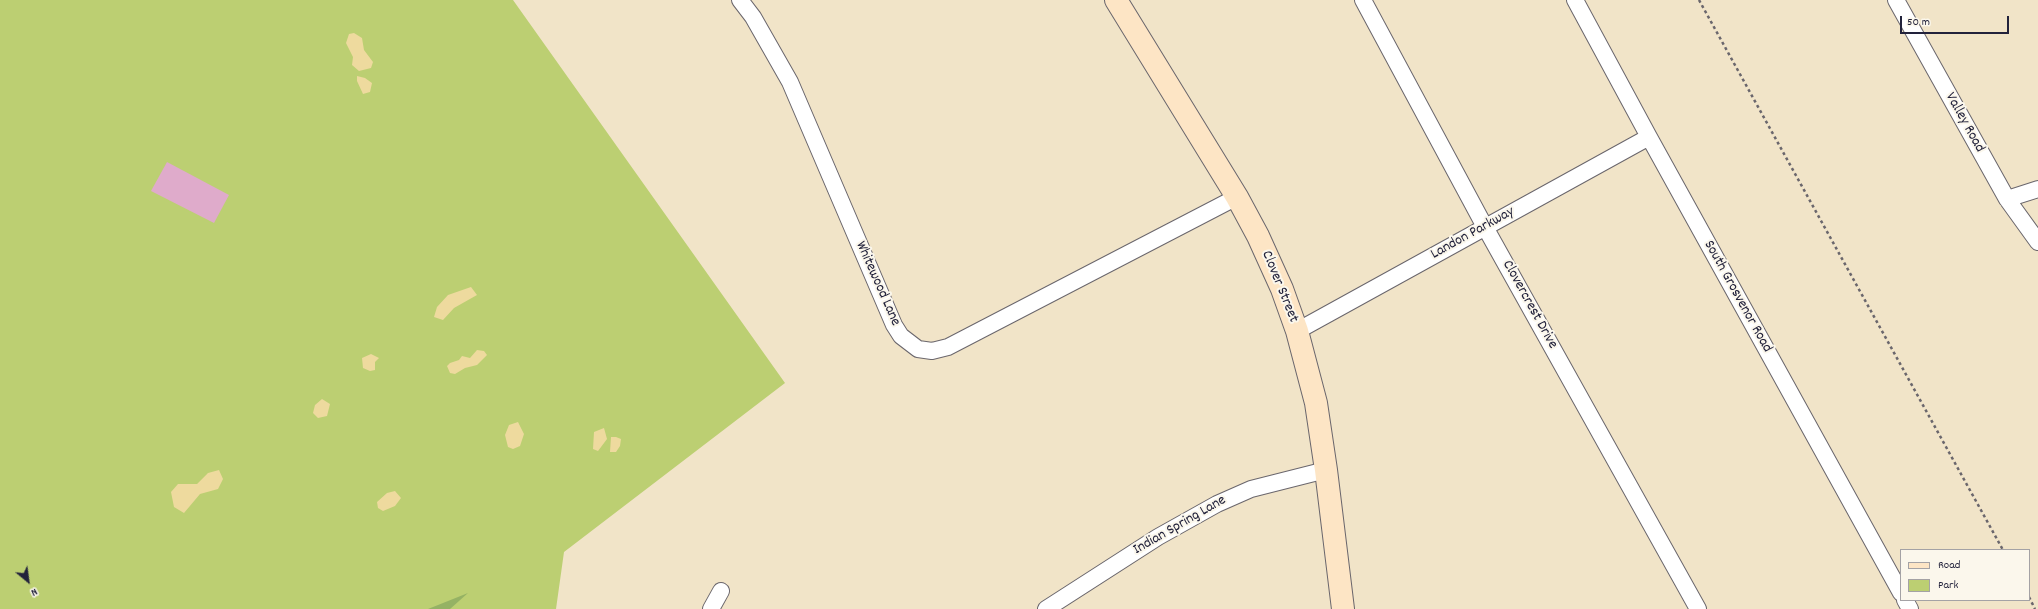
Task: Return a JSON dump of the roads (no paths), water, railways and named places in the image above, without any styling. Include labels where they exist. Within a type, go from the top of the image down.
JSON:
[{"type":"main road","name":"Clover Street","points":[[1116,0],[1237,197],[1258,236],[1282,289],[1297,331],[1316,403],[1326,470],[1343,609]]},
{"type":"street","name":"Whitewood Lane","points":[[740,0],[754,18],[790,82],[894,325],[901,336],[918,349],[932,351],[948,347],[1237,197]]},
{"type":"street","name":"Clovercrest Drive","points":[[1363,0],[1485,227],[1698,609]]},
{"type":"street","name":"South Grosvenor Road","points":[[1575,0],[1900,591]]},
{"type":"street","name":"Valley Road","points":[[1896,0],[2007,199],[2038,242]]},
{"type":"street","name":"Landon Parkway","points":[[1297,331],[1649,137]]},
{"type":"street","points":[[2007,199],[2038,189]]},
{"type":"street","name":"Indian Spring Lane","points":[[1046,609],[1158,537],[1217,504],[1251,489],[1326,470]]},
{"type":"street","points":[[711,609],[721,591]]}]
